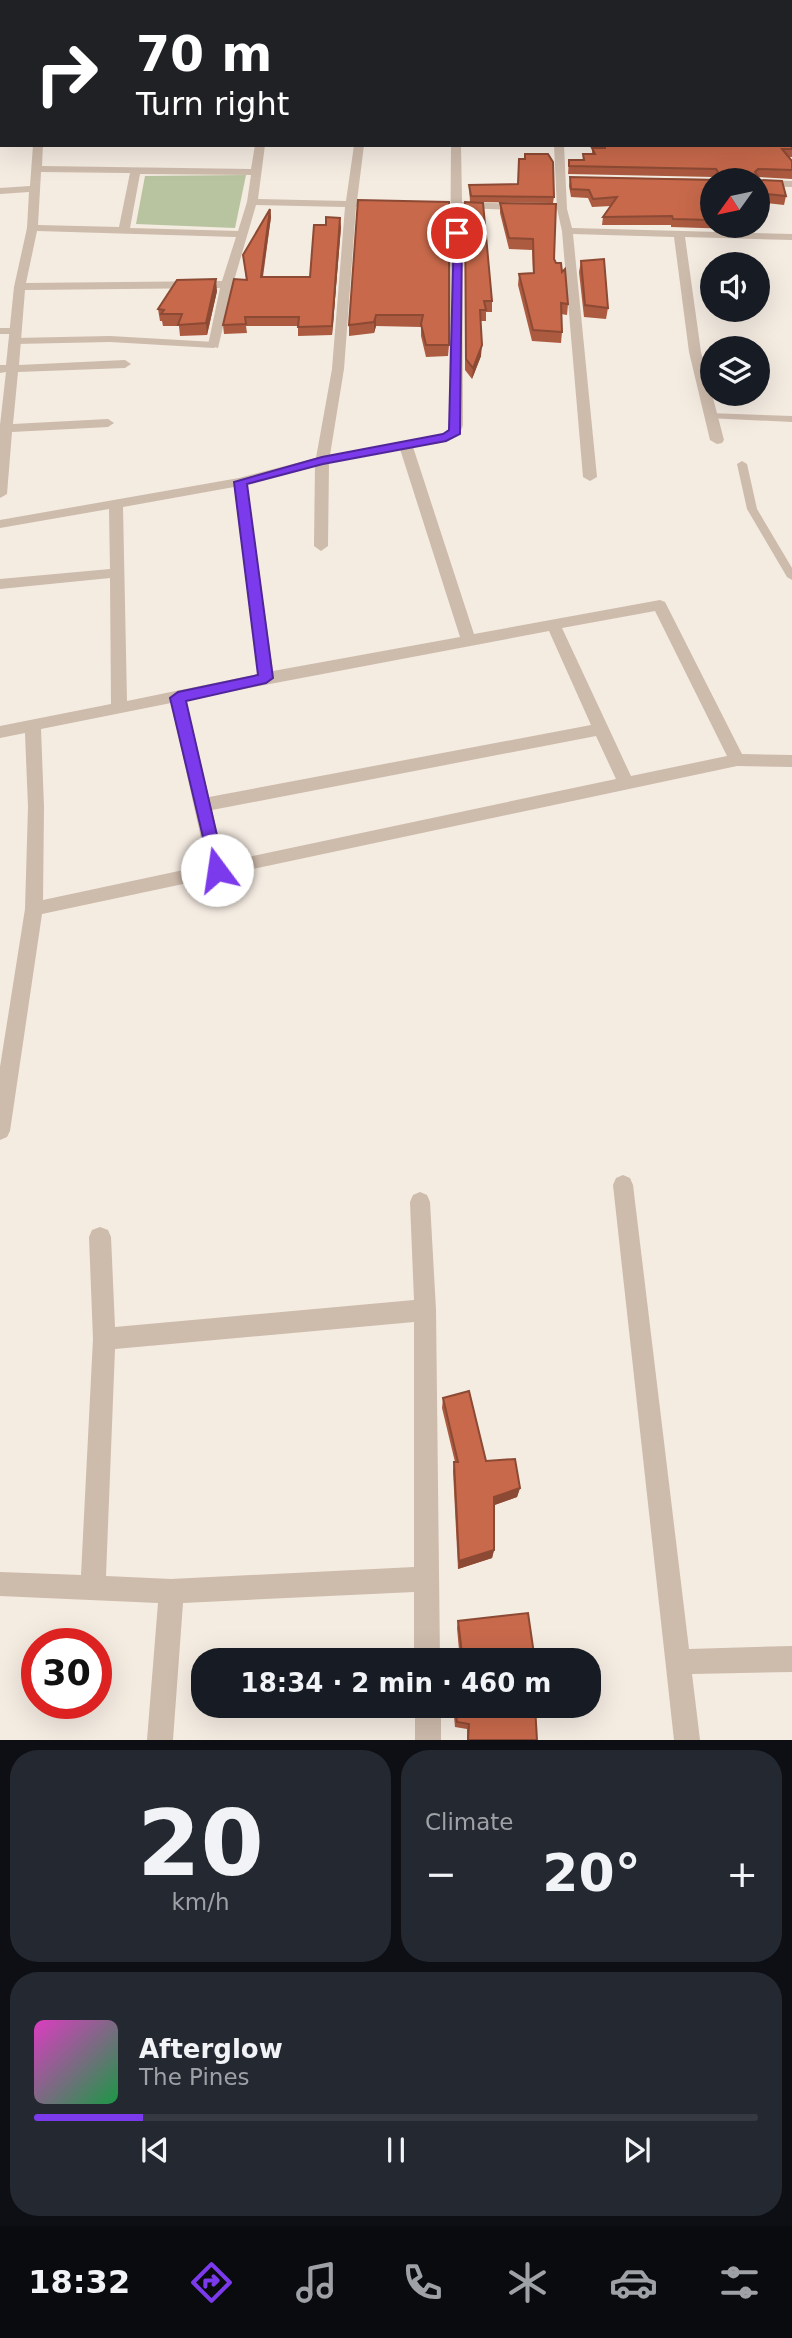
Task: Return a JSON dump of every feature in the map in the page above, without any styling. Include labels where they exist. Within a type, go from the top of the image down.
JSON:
[{"type":"street","points":[[148,0],[197,0]]},
{"type":"street","points":[[0,494],[6,369],[15,336],[20,287],[32,228],[38,147]]},
{"type":"street","points":[[214,345],[227,284],[252,202],[260,147]]},
{"type":"street","points":[[321,546],[322,460],[338,369],[351,204],[359,147]]},
{"type":"street","points":[[0,524],[240,482],[322,460],[406,446],[446,437],[455,432],[456,147]]},
{"type":"street","points":[[558,147],[560,180],[555,209],[567,232],[590,477]]},
{"type":"street","points":[[38,169],[256,172]]},
{"type":"street","points":[[124,230],[136,170]]},
{"type":"street","points":[[560,180],[574,180]]},
{"type":"street","points":[[770,183],[792,184]]},
{"type":"street","points":[[0,191],[34,189]]},
{"type":"street","points":[[252,202],[378,204]]},
{"type":"street","points":[[444,205],[536,208]]},
{"type":"street","points":[[32,228],[242,234]]},
{"type":"street","points":[[567,232],[792,237]]},
{"type":"street","points":[[679,234],[695,352],[717,440]]},
{"type":"street","points":[[20,287],[227,284]]},
{"type":"street","points":[[6,369],[125,364]]},
{"type":"street","points":[[3,428],[108,423]]},
{"type":"street","points":[[406,446],[469,642]]},
{"type":"street","points":[[240,482],[266,678]]},
{"type":"street","points":[[116,504],[119,709]]},
{"type":"street","points":[[0,584],[117,573]]},
{"type":"street","points":[[0,732],[266,678],[660,605],[737,760]]},
{"type":"street","points":[[554,626],[625,783]]},
{"type":"street","points":[[178,698],[217,870]]},
{"type":"street","points":[[0,1131],[34,909],[36,807],[33,726]]},
{"type":"street","points":[[202,805],[601,729]]},
{"type":"street","points":[[34,909],[737,760],[792,761]]},
{"type":"street","points":[[624,1185],[687,1740]]},
{"type":"street","points":[[420,1202],[425,1310],[427,1648]]},
{"type":"street","points":[[93,1588],[104,1339],[100,1237]]},
{"type":"street","points":[[104,1339],[425,1310]]},
{"type":"street","points":[[0,1584],[171,1591],[427,1580]]},
{"type":"street","points":[[160,1740],[171,1591]]},
{"type":"street","points":[[678,1662],[792,1659]]},
{"type":"street","points":[[428,1718],[428,1740]]},
{"type":"lane","points":[[0,331],[15,336],[214,345]]},
{"type":"lane","points":[[710,416],[792,419]]},
{"type":"lane","points":[[742,464],[752,509],[792,577]]},
{"type":"green space","points":[[246,175],[235,228],[136,224],[145,176]]},
{"type":"building","points":[[605,147],[792,147],[782,149],[792,161],[792,170],[569,166],[569,160],[584,160],[583,154],[595,154],[592,148]]},
{"type":"building","points":[[525,154],[548,154],[553,162],[554,197],[471,196],[469,185],[518,184],[519,159],[525,159]]},
{"type":"building","points":[[570,177],[700,180],[700,220],[673,219],[672,216],[603,217],[617,197],[593,199],[589,190],[571,189]]},
{"type":"building","points":[[770,180],[782,181],[786,196],[770,194]]},
{"type":"building","points":[[358,200],[449,202],[449,345],[426,345],[421,324],[423,315],[376,315],[374,322],[349,325]]},
{"type":"building","points":[[465,202],[483,203],[492,301],[484,301],[486,310],[480,310],[482,345],[473,368],[466,359]]},
{"type":"building","points":[[500,203],[556,204],[554,259],[556,263],[561,263],[562,272],[565,269],[568,304],[561,303],[562,332],[533,330],[519,274],[534,273],[533,239],[509,238]]},
{"type":"building","points":[[270,209],[261,277],[310,277],[314,225],[326,225],[326,217],[340,218],[332,326],[298,327],[299,317],[245,317],[246,324],[223,325],[234,279],[247,280],[243,255]]},
{"type":"building","points":[[604,259],[608,308],[585,305],[581,261]]},
{"type":"building","points":[[216,279],[206,323],[178,325],[182,314],[161,314],[164,310],[158,309],[177,280]]},
{"type":"building","points":[[469,1391],[486,1461],[515,1459],[520,1488],[494,1497],[494,1550],[459,1561],[454,1462],[458,1462],[443,1398]]},
{"type":"building","points":[[528,1613],[533,1648],[461,1648],[458,1621]]},
{"type":"building","points":[[456,1718],[536,1718],[537,1740],[468,1740],[469,1724],[457,1722]]},
{"type":"route","points":[[217,870],[178,698],[266,678],[240,482],[322,460],[406,446],[446,437],[455,432],[457,233]]}]
